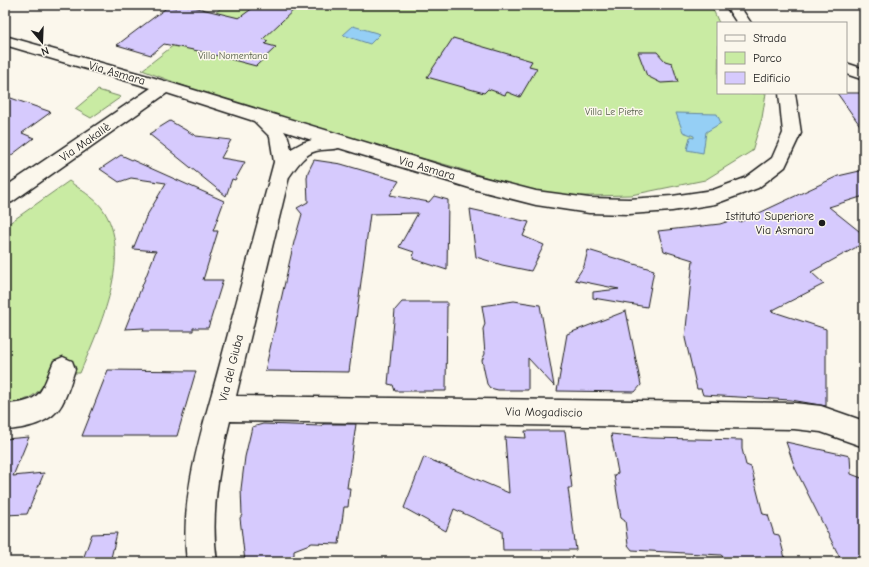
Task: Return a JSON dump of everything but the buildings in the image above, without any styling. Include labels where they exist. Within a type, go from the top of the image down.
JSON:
[{"type":"street","points":[[732,5],[743,22]]},
{"type":"street","name":"Via Asmara","points":[[5,40],[164,87],[345,144],[530,197],[594,205],[625,206],[672,203],[732,191],[752,183],[770,172],[785,155],[792,138],[792,119],[787,94]]},
{"type":"street","points":[[847,68],[864,75]]},
{"type":"street","name":"Via Makallè","points":[[5,197],[164,87]]},
{"type":"street","name":"Via del Giuba","points":[[202,562],[199,539],[202,500],[210,450],[283,162],[280,138],[276,129],[260,118]]},
{"type":"street","name":"Via del Giuba","points":[[280,176],[291,159],[304,148],[323,144],[345,144]]},
{"type":"street","points":[[5,417],[27,415],[43,406],[52,396],[63,369]]},
{"type":"street","name":"Via Mogadiscio","points":[[221,408],[794,416],[821,419],[864,434]]},
{"type":"green space","name":"Villa Le Pietre","points":[[225,5],[711,5],[719,22],[717,22],[717,94],[766,94],[762,118],[752,151],[705,180],[631,195],[548,197],[454,167],[242,108],[142,70]]},
{"type":"green space","points":[[98,90],[121,97],[91,118],[75,109]]},
{"type":"green space","points":[[69,181],[99,204],[111,226],[115,247],[115,269],[104,313],[80,373],[51,373],[33,396],[21,401],[5,403],[5,226]]},
{"type":"water","points":[[353,26],[380,34],[370,44],[343,35]]},
{"type":"water","points":[[676,113],[717,114],[721,123],[706,132],[703,153],[687,150],[690,137],[694,138],[694,136],[683,132]]},
{"type":"place","name":"Istituto Superiore Via Asmara","points":[[822,223]]},
{"type":"park label","name":"Villa Nomentana","points":[[233,55]]}]
